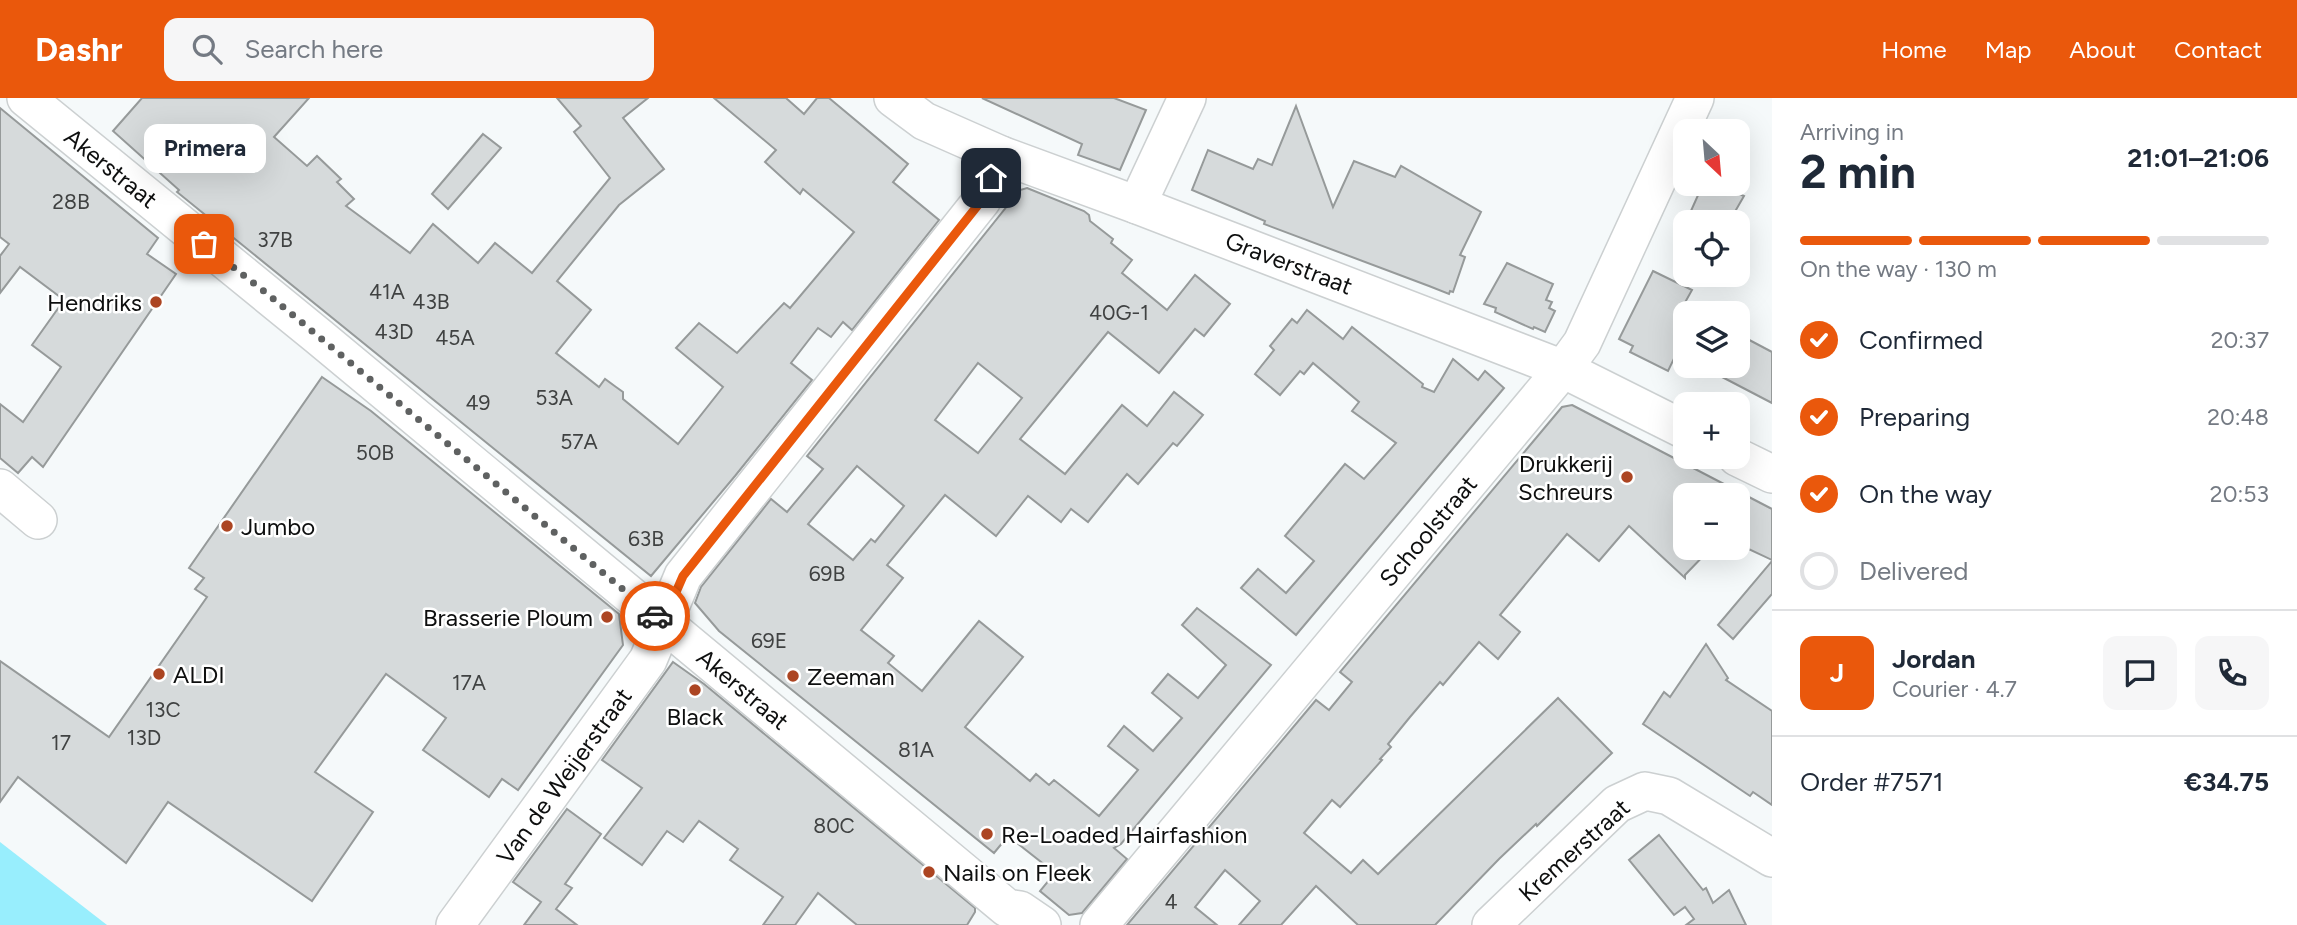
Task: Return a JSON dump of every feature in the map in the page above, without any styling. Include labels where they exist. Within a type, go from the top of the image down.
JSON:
[{"type":"street","name":"Akerstraat","points":[[26,98],[663,622],[1001,917],[1020,910],[1042,925]]},
{"type":"street","name":"Graverstraat","points":[[893,98],[924,121],[1000,155],[1563,369],[1673,424]]},
{"type":"street","points":[[1137,205],[1187,98]]},
{"type":"street","name":"Schoolstraat","points":[[1099,925],[1582,343],[1695,98]]},
{"type":"street","name":"Van de Weijerstraat","points":[[456,925],[648,660],[683,576],[982,200],[1000,155]]},
{"type":"street","points":[[1750,463],[1772,474]]},
{"type":"street","points":[[0,488],[38,520]]},
{"type":"street","name":"Kremerstraat","points":[[1491,925],[1617,804],[1645,791],[1669,796],[1772,858]]},
{"type":"shaded area","points":[[0,842],[107,925],[0,925]]},
{"type":"building","points":[[142,98],[309,98],[274,137],[307,166],[317,156],[341,179],[337,182],[354,199],[346,206],[410,253],[433,224],[478,263],[495,243],[532,273],[610,178],[574,132],[581,126],[557,98],[648,98],[623,118],[664,169],[619,205],[557,281],[591,310],[556,353],[599,387],[605,379],[623,392],[623,399],[678,444],[723,387],[676,348],[699,323],[737,353],[784,303],[790,308],[854,232],[803,189],[800,194],[765,162],[776,150],[714,98],[786,98],[804,114],[817,98],[829,98],[908,164],[893,182],[939,220],[852,330],[843,322],[831,337],[818,328],[791,363],[812,380],[651,576],[177,192],[179,190],[113,131]]},
{"type":"building","points":[[982,98],[1114,98],[1146,110],[1120,170],[1078,155],[1082,144]]},
{"type":"building","points":[[1296,106],[1333,207],[1354,161],[1395,177],[1401,166],[1481,212],[1460,255],[1465,257],[1453,292],[1450,291],[1449,294],[1264,224],[1265,221],[1192,190],[1208,150],[1253,169],[1258,159],[1272,165]]},
{"type":"building","points":[[0,108],[158,238],[147,254],[176,274],[43,467],[32,457],[18,473],[0,458],[0,404],[23,422],[61,367],[32,345],[64,300],[20,267],[0,293],[0,256],[9,244],[0,237]]},
{"type":"building","points":[[483,134],[501,148],[448,209],[432,194]]},
{"type":"building","points":[[1027,188],[1089,215],[1090,221],[1113,239],[1111,243],[1132,260],[1122,273],[1167,310],[1195,275],[1230,304],[1204,336],[1195,329],[1159,373],[1108,332],[1020,439],[1065,474],[1122,405],[1147,426],[1174,392],[1203,415],[1177,446],[1173,443],[1138,484],[1127,474],[1088,522],[1071,509],[1061,522],[1028,496],[996,536],[945,495],[887,565],[903,578],[861,630],[894,656],[888,663],[922,691],[979,621],[1023,657],[965,727],[1030,781],[1036,774],[1049,785],[1054,780],[1099,816],[1138,770],[1108,746],[1124,726],[1153,751],[1182,718],[1152,693],[1168,674],[1198,698],[1226,665],[1182,625],[1197,608],[1271,665],[1121,844],[1114,848],[1127,859],[1082,913],[1069,915],[1040,891],[1055,873],[1008,836],[994,853],[719,631],[695,603],[701,587],[771,499],[787,512],[823,469],[807,456],[1020,190]],"holes":[[[978,363],[1022,398],[978,453],[935,420]],[[857,466],[904,506],[875,542],[871,539],[853,560],[808,524]]]},
{"type":"building","points":[[1698,196],[1744,196],[1736,210],[1691,210]]},
{"type":"building","points":[[1507,263],[1553,284],[1546,300],[1552,302],[1549,308],[1555,311],[1545,332],[1495,312],[1496,308],[1484,304]]},
{"type":"building","points":[[1653,271],[1673,281],[1673,287],[1692,290],[1686,301],[1673,301],[1673,361],[1668,371],[1630,352],[1633,346],[1619,339]]},
{"type":"building","points":[[1307,310],[1343,339],[1352,327],[1423,384],[1422,387],[1434,392],[1453,359],[1478,380],[1485,371],[1504,388],[1296,635],[1241,588],[1258,569],[1286,593],[1314,561],[1285,536],[1345,464],[1364,479],[1396,443],[1352,411],[1359,402],[1313,363],[1304,374],[1300,371],[1280,395],[1255,374],[1274,350],[1270,346],[1292,319],[1297,323]]},
{"type":"building","points":[[1750,340],[1772,352],[1772,403],[1724,378],[1750,378]]},
{"type":"building","points":[[322,377],[371,411],[619,614],[623,645],[518,790],[502,779],[489,797],[423,750],[446,718],[386,674],[315,772],[373,812],[312,901],[168,802],[126,863],[18,777],[0,802],[0,661],[109,737],[207,597],[195,589],[204,578],[189,568]]},
{"type":"building","points":[[1572,405],[1673,458],[1673,469],[1695,469],[1722,483],[1673,483],[1673,560],[1699,560],[1685,578],[1629,526],[1599,561],[1567,534],[1500,615],[1520,632],[1498,659],[1479,642],[1443,685],[1440,682],[1410,717],[1388,744],[1391,747],[1380,759],[1382,760],[1340,807],[1332,800],[1304,833],[1351,873],[1363,860],[1378,874],[1558,698],[1612,753],[1499,859],[1435,925],[1358,925],[1316,886],[1281,925],[1239,925],[1260,901],[1225,870],[1195,907],[1217,925],[1127,925],[1316,700],[1329,710],[1352,682],[1340,672],[1562,407]]},
{"type":"building","points":[[1750,498],[1772,509],[1772,560],[1750,550]]},
{"type":"building","points":[[1772,561],[1772,594],[1733,639],[1718,625]]},
{"type":"building","points":[[1706,644],[1728,678],[1726,680],[1772,711],[1772,805],[1753,792],[1750,796],[1643,724],[1664,692],[1670,697]]},
{"type":"building","points":[[673,662],[704,684],[975,908],[967,925],[857,925],[818,893],[795,925],[763,925],[783,897],[730,860],[738,849],[699,821],[683,842],[667,831],[642,865],[604,838],[642,788],[602,760]]},
{"type":"building","points":[[567,809],[601,834],[565,884],[572,888],[556,909],[577,925],[524,925],[541,902],[513,882]]},
{"type":"building","points":[[1659,835],[1703,890],[1706,888],[1713,903],[1729,890],[1746,925],[1686,925],[1694,919],[1685,907],[1674,915],[1629,860]]},
{"type":"way so far","points":[[204,244],[655,616]]},
{"type":"place","name":"Primera","points":[[204,244]]},
{"type":"place","name":"Hendriks","points":[[156,302]]},
{"type":"place","name":"Drukkerij Schreurs","points":[[1627,477]]},
{"type":"place","name":"Jumbo","points":[[227,526]]},
{"type":"place","name":"Brasserie Ploum","points":[[607,617]]},
{"type":"place","name":"ALDI","points":[[159,674]]},
{"type":"place","name":"Zeeman","points":[[793,676]]},
{"type":"place","name":"Black","points":[[695,690]]},
{"type":"place","name":"Re-Loaded Hairfashion","points":[[987,834]]},
{"type":"place","name":"Nails on Fleek","points":[[929,872]]},
{"type":"route","points":[[655,616],[663,622],[683,576],[982,200],[991,178]]}]
